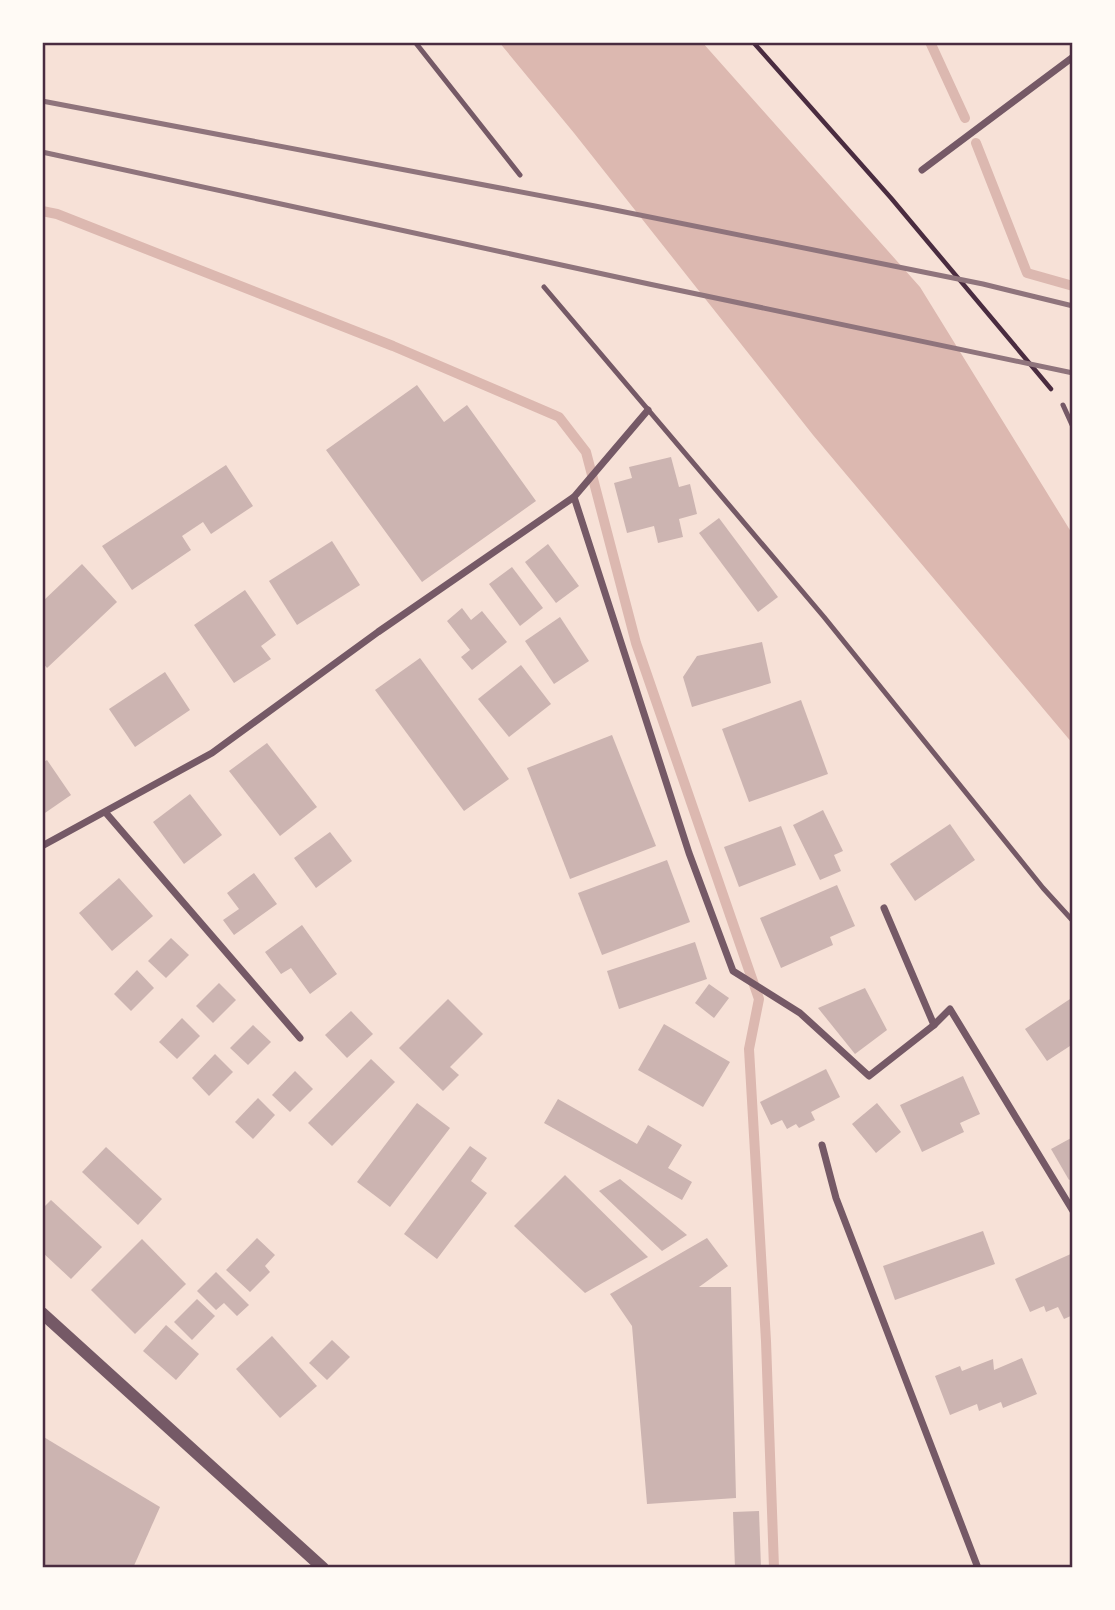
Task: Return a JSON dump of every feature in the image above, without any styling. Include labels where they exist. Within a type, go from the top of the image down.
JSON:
[{"type":"street","points":[[922,170],[1073,57]]},
{"type":"street","points":[[42,846],[212,753],[378,632],[574,497],[648,411]]},
{"type":"street","points":[[574,497],[689,853],[733,971],[800,1013],[869,1076],[934,1025],[950,1009],[1073,1211]]},
{"type":"street","points":[[106,813],[300,1038]]},
{"type":"street","points":[[884,908],[934,1025]]},
{"type":"street","points":[[822,1145],[836,1198],[978,1568]]},
{"type":"street","points":[[42,1313],[323,1568]]},
{"type":"lane","points":[[415,42],[520,175]]},
{"type":"lane","points":[[544,287],[824,617],[1043,888],[1073,921]]},
{"type":"lane","points":[[1063,405],[1073,426]]},
{"type":"path","points":[[753,42],[891,198],[1063,405]]},
{"type":"shaded area","points":[[499,42],[702,42],[920,287],[1073,535],[1073,744],[813,435]]},
{"type":"building","points":[[417,385],[444,422],[467,405],[536,501],[422,582],[326,450]]},
{"type":"building","points":[[671,457],[679,487],[690,484],[697,514],[679,519],[683,537],[658,543],[654,526],[627,533],[614,483],[632,478],[629,467]]},
{"type":"building","points":[[226,465],[253,506],[211,534],[203,522],[182,536],[191,550],[132,590],[102,546]]},
{"type":"building","points":[[719,518],[778,597],[758,612],[699,533]]},
{"type":"building","points":[[332,541],[360,585],[297,625],[269,581]]},
{"type":"building","points":[[548,544],[579,586],[556,603],[525,562]]},
{"type":"building","points":[[82,564],[117,602],[47,668],[42,662],[42,602]]},
{"type":"building","points":[[512,567],[543,608],[520,626],[489,584]]},
{"type":"building","points":[[245,590],[276,635],[261,646],[271,659],[234,683],[194,625]]},
{"type":"building","points":[[462,608],[471,620],[482,611],[507,642],[472,670],[461,657],[470,650],[447,621]]},
{"type":"building","points":[[560,617],[589,661],[554,684],[525,641]]},
{"type":"building","points":[[762,642],[771,683],[692,707],[683,677],[697,656]]},
{"type":"building","points":[[420,658],[509,779],[464,811],[375,690]]},
{"type":"building","points":[[521,665],[551,704],[509,737],[478,699]]},
{"type":"building","points":[[165,672],[190,710],[135,747],[109,709]]},
{"type":"building","points":[[801,700],[828,774],[749,802],[722,729]]},
{"type":"building","points":[[612,735],[656,846],[570,879],[527,768]]},
{"type":"building","points":[[267,743],[317,807],[280,836],[229,771]]},
{"type":"building","points":[[47,760],[71,795],[42,815],[42,763]]},
{"type":"building","points":[[190,794],[222,835],[184,864],[153,822]]},
{"type":"building","points":[[823,810],[843,851],[834,855],[841,871],[820,880],[793,825]]},
{"type":"building","points":[[950,824],[975,860],[915,901],[890,864]]},
{"type":"building","points":[[781,826],[796,865],[739,887],[724,847]]},
{"type":"building","points":[[330,832],[352,861],[316,888],[294,858]]},
{"type":"building","points":[[667,860],[690,922],[602,955],[578,893]]},
{"type":"building","points":[[254,873],[277,904],[234,935],[223,920],[239,909],[227,893]]},
{"type":"building","points":[[119,878],[153,916],[112,951],[79,913]]},
{"type":"building","points":[[837,885],[855,926],[830,937],[833,945],[781,968],[760,918]]},
{"type":"building","points":[[302,925],[337,974],[310,994],[291,968],[281,974],[265,952]]},
{"type":"building","points":[[171,938],[189,955],[166,978],[148,961]]},
{"type":"building","points":[[695,942],[707,979],[619,1009],[607,971]]},
{"type":"building","points":[[137,970],[154,988],[131,1011],[114,994]]},
{"type":"building","points":[[219,983],[236,1000],[213,1023],[196,1006]]},
{"type":"building","points":[[709,984],[729,998],[714,1018],[695,1003]]},
{"type":"building","points":[[865,988],[887,1030],[855,1054],[818,1008]]},
{"type":"building","points":[[1073,997],[1073,1044],[1047,1061],[1025,1029]]},
{"type":"building","points":[[448,999],[483,1034],[450,1067],[459,1075],[443,1091],[399,1048]]},
{"type":"building","points":[[351,1011],[373,1034],[347,1058],[325,1035]]},
{"type":"building","points":[[182,1018],[200,1036],[177,1059],[159,1042]]},
{"type":"building","points":[[664,1024],[730,1062],[703,1107],[638,1070]]},
{"type":"building","points":[[253,1025],[271,1042],[248,1065],[230,1048]]},
{"type":"building","points":[[215,1054],[233,1072],[209,1096],[192,1078]]},
{"type":"building","points":[[371,1059],[395,1082],[332,1146],[308,1123]]},
{"type":"building","points":[[826,1069],[840,1097],[811,1112],[815,1120],[799,1128],[796,1124],[787,1129],[782,1120],[771,1125],[760,1102]]},
{"type":"building","points":[[295,1071],[313,1089],[290,1112],[272,1095]]},
{"type":"building","points":[[963,1076],[980,1114],[960,1123],[964,1132],[922,1152],[900,1105]]},
{"type":"building","points":[[258,1098],[275,1115],[253,1139],[235,1122]]},
{"type":"building","points":[[558,1099],[637,1144],[648,1125],[682,1145],[668,1168],[692,1182],[682,1200],[544,1123]]},
{"type":"building","points":[[417,1103],[450,1128],[390,1207],[357,1182]]},
{"type":"building","points":[[877,1103],[901,1132],[876,1153],[852,1124]]},
{"type":"building","points":[[1073,1137],[1073,1178],[1069,1180],[1051,1149]]},
{"type":"building","points":[[470,1146],[487,1158],[471,1181],[487,1193],[437,1259],[404,1234]]},
{"type":"building","points":[[106,1147],[162,1199],[138,1225],[82,1172]]},
{"type":"building","points":[[565,1175],[648,1257],[585,1293],[514,1226]]},
{"type":"building","points":[[620,1179],[687,1235],[662,1251],[599,1191]]},
{"type":"building","points":[[51,1200],[102,1247],[71,1279],[42,1252],[42,1209]]},
{"type":"building","points":[[983,1231],[995,1264],[895,1300],[883,1266]]},
{"type":"building","points":[[257,1238],[275,1255],[265,1266],[270,1272],[250,1292],[226,1270]]},
{"type":"building","points":[[707,1238],[728,1266],[699,1287],[731,1287],[736,1498],[647,1504],[632,1326],[610,1294]]},
{"type":"building","points":[[142,1239],[186,1284],[135,1334],[91,1290]]},
{"type":"building","points":[[1073,1253],[1073,1315],[1064,1319],[1058,1307],[1046,1312],[1044,1306],[1030,1312],[1015,1279]]},
{"type":"building","points":[[216,1272],[249,1305],[237,1316],[224,1303],[216,1310],[197,1291]]},
{"type":"building","points":[[197,1299],[215,1316],[192,1340],[174,1322]]},
{"type":"building","points":[[166,1325],[199,1354],[176,1380],[143,1351]]},
{"type":"building","points":[[272,1336],[317,1386],[280,1418],[236,1369]]},
{"type":"building","points":[[332,1340],[350,1357],[327,1380],[309,1363]]},
{"type":"building","points":[[1022,1358],[1037,1394],[1003,1408],[1001,1402],[979,1411],[977,1404],[950,1415],[935,1376],[960,1366],[962,1371],[993,1359],[994,1370]]},
{"type":"building","points":[[42,1436],[160,1507],[133,1568],[42,1568]]},
{"type":"building","points":[[759,1511],[761,1568],[735,1568],[733,1512]]},
{"type":"waterway","points":[[930,42],[965,118]]},
{"type":"waterway","points":[[976,143],[1027,273],[1073,286]]},
{"type":"waterway","points":[[42,211],[57,214],[393,346],[559,417],[586,452],[636,643],[759,999],[749,1049],[766,1341],[774,1568]]},
{"type":"railway","points":[[42,101],[595,206],[983,284],[1073,306]]},
{"type":"railway","points":[[42,152],[1073,373]]}]
